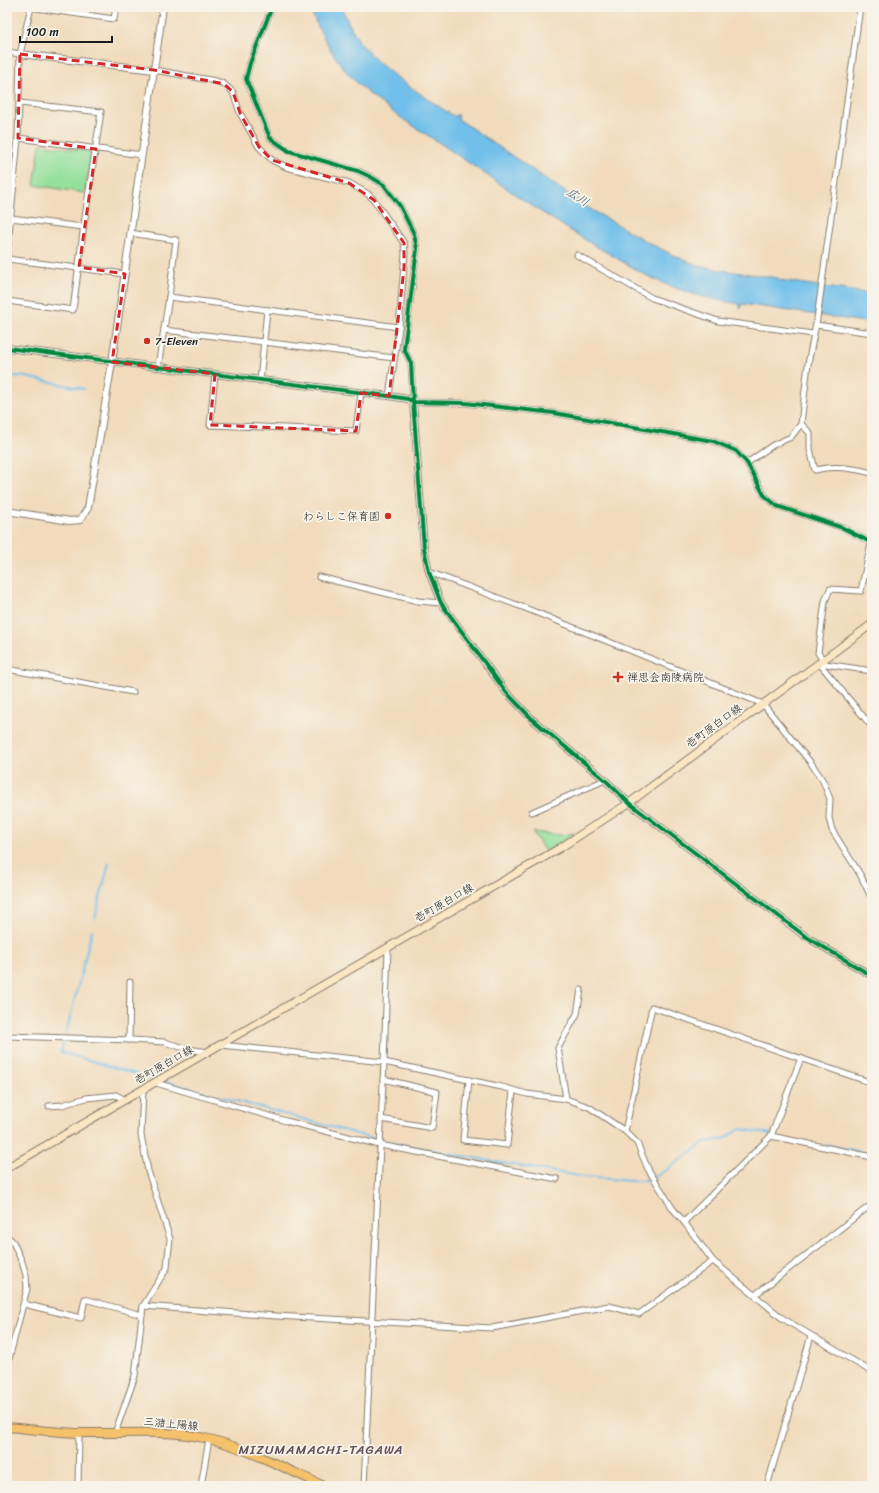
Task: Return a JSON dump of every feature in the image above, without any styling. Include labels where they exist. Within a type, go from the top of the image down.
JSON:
[{"type":"main road","name":"壱町原白口線","points":[[7,1168],[388,949],[560,848],[628,803],[872,624]]},
{"type":"main road","name":"三潴上陽線","points":[[7,1428],[79,1433],[160,1432],[209,1439],[235,1447],[324,1486]]},
{"type":"street","points":[[116,7],[114,19],[30,7],[20,54],[18,138],[7,258],[125,274]]},
{"type":"street","points":[[7,511],[70,521],[80,520],[88,508],[112,362],[163,7]]},
{"type":"street","points":[[272,7],[250,63],[246,79],[270,138],[289,151],[358,171],[384,185],[400,206],[414,234],[417,248],[404,349],[411,363],[424,548],[429,572],[441,603],[506,692],[533,720],[605,780],[628,803],[805,936],[872,976]]},
{"type":"street","points":[[747,463],[773,445],[791,437],[801,424],[808,364],[813,334],[816,326],[824,273],[860,7]]},
{"type":"street","points":[[7,52],[154,70],[216,81],[224,84],[233,92],[240,113],[259,147],[272,160],[286,167],[324,178],[349,183],[361,189],[374,200],[404,243],[404,269],[399,327],[388,396]]},
{"type":"street","points":[[7,301],[73,310],[83,227],[101,112],[20,102]]},
{"type":"street","points":[[18,138],[142,155]]},
{"type":"street","points":[[11,218],[83,227]]},
{"type":"street","points":[[130,233],[176,240],[158,367]]},
{"type":"street","points":[[577,255],[652,298],[718,321],[813,334]]},
{"type":"street","points":[[169,297],[399,327]]},
{"type":"street","points":[[260,380],[267,310]]},
{"type":"street","points":[[816,326],[872,334]]},
{"type":"street","points":[[164,330],[394,358]]},
{"type":"street","points":[[7,348],[388,396],[408,399],[413,402],[465,403],[554,414],[714,441],[736,451],[747,463],[764,495],[777,506],[843,528],[872,541],[861,591],[830,589],[825,601],[818,653],[821,662],[872,727]]},
{"type":"street","points":[[215,374],[210,425],[356,431],[360,393]]},
{"type":"street","points":[[801,424],[810,433],[810,449],[814,470],[828,466],[854,468],[872,473]]},
{"type":"street","points":[[429,572],[532,611],[763,704],[824,781],[830,799],[829,818],[832,830],[861,876],[872,899]]},
{"type":"street","points":[[319,577],[418,601],[441,603]]},
{"type":"street","points":[[821,662],[872,671]]},
{"type":"street","points":[[7,669],[133,692]]},
{"type":"street","points":[[532,812],[605,780]]},
{"type":"street","points":[[364,1486],[388,949]]},
{"type":"street","points":[[129,1040],[130,982]]},
{"type":"street","points":[[566,1099],[558,1048],[577,1014],[581,990]]},
{"type":"street","points":[[625,1131],[652,1007],[872,1083]]},
{"type":"street","points":[[7,1036],[164,1042],[188,1049],[209,1052]]},
{"type":"street","points":[[221,1045],[384,1062],[527,1094],[566,1099],[590,1107],[625,1131],[637,1143],[648,1168],[672,1209],[684,1222],[713,1261],[782,1318],[872,1372]]},
{"type":"street","points":[[684,1222],[771,1136],[801,1058]]},
{"type":"street","points":[[381,1119],[432,1128],[437,1092],[383,1079]]},
{"type":"street","points":[[469,1080],[463,1140],[507,1145],[513,1091]]},
{"type":"street","points":[[156,1083],[286,1121],[380,1145],[557,1179]]},
{"type":"street","points":[[114,1433],[135,1376],[143,1306],[167,1268],[170,1239],[148,1171],[141,1135],[143,1090]]},
{"type":"street","points":[[49,1106],[62,1106],[86,1098],[116,1095],[126,1100]]},
{"type":"street","points":[[771,1136],[872,1157]]},
{"type":"street","points":[[755,1295],[872,1204]]},
{"type":"street","points":[[7,1236],[17,1250],[26,1275],[28,1289],[7,1366]]},
{"type":"street","points":[[143,1306],[492,1328],[609,1306],[638,1314],[713,1261]]},
{"type":"street","points":[[24,1304],[81,1318],[85,1300],[142,1315]]},
{"type":"street","points":[[767,1486],[811,1336]]},
{"type":"street","points":[[78,1486],[79,1433]]},
{"type":"street","points":[[201,1486],[209,1439]]},
{"type":"highlighted area","points":[[20,54],[154,70],[224,84],[233,92],[240,113],[259,147],[272,160],[349,183],[374,200],[404,243],[404,269],[389,396],[361,393],[356,431],[210,425],[215,374],[112,362],[125,274],[79,267],[96,149],[18,138]]},
{"type":"green space","points":[[40,144],[91,152],[85,193],[34,185]]},
{"type":"green space","points":[[533,832],[561,835],[575,833],[545,852]]},
{"type":"water","points":[[309,7],[341,7],[362,45],[393,75],[455,117],[457,114],[459,116],[458,119],[590,209],[651,244],[694,264],[720,270],[872,294],[872,323],[742,304],[740,309],[740,304],[687,292],[662,283],[640,272],[552,219],[375,99],[351,77],[338,61],[322,35]]},
{"type":"waterway","points":[[7,377],[21,376],[84,389]]},
{"type":"waterway","points":[[95,918],[109,863]]},
{"type":"waterway","points":[[66,1034],[92,930]]},
{"type":"waterway","points":[[63,1043],[61,1052],[153,1079]]},
{"type":"waterway","points":[[163,1081],[387,1142],[584,1177],[649,1181],[705,1142],[724,1139],[740,1129],[771,1134]]},
{"type":"waterway","points":[[826,1145],[872,1154]]},
{"type":"cycle path","points":[[272,7],[250,63],[246,79],[270,138],[289,151],[358,171],[384,185],[400,206],[414,234],[417,249],[404,349],[411,363],[413,402],[465,403],[554,413],[713,441],[736,451],[747,463],[764,495],[777,506],[843,528],[872,543]]},
{"type":"cycle path","points":[[7,348],[389,396],[408,399],[413,402],[424,548],[429,572],[441,603],[506,692],[533,720],[605,780],[629,803],[805,936],[872,976]]},
{"type":"place","name":"7-Eleven","points":[[147,341]]},
{"type":"place","name":"わらしこ保育園","points":[[388,516]]},
{"type":"place","name":"禅思会南陵病院","points":[[618,677]]},
{"type":"district","name":"MIZUMAMACHI-TAGAWA","points":[[321,1449]]},
{"type":"water label","name":"広川","points":[[578,197]]}]
